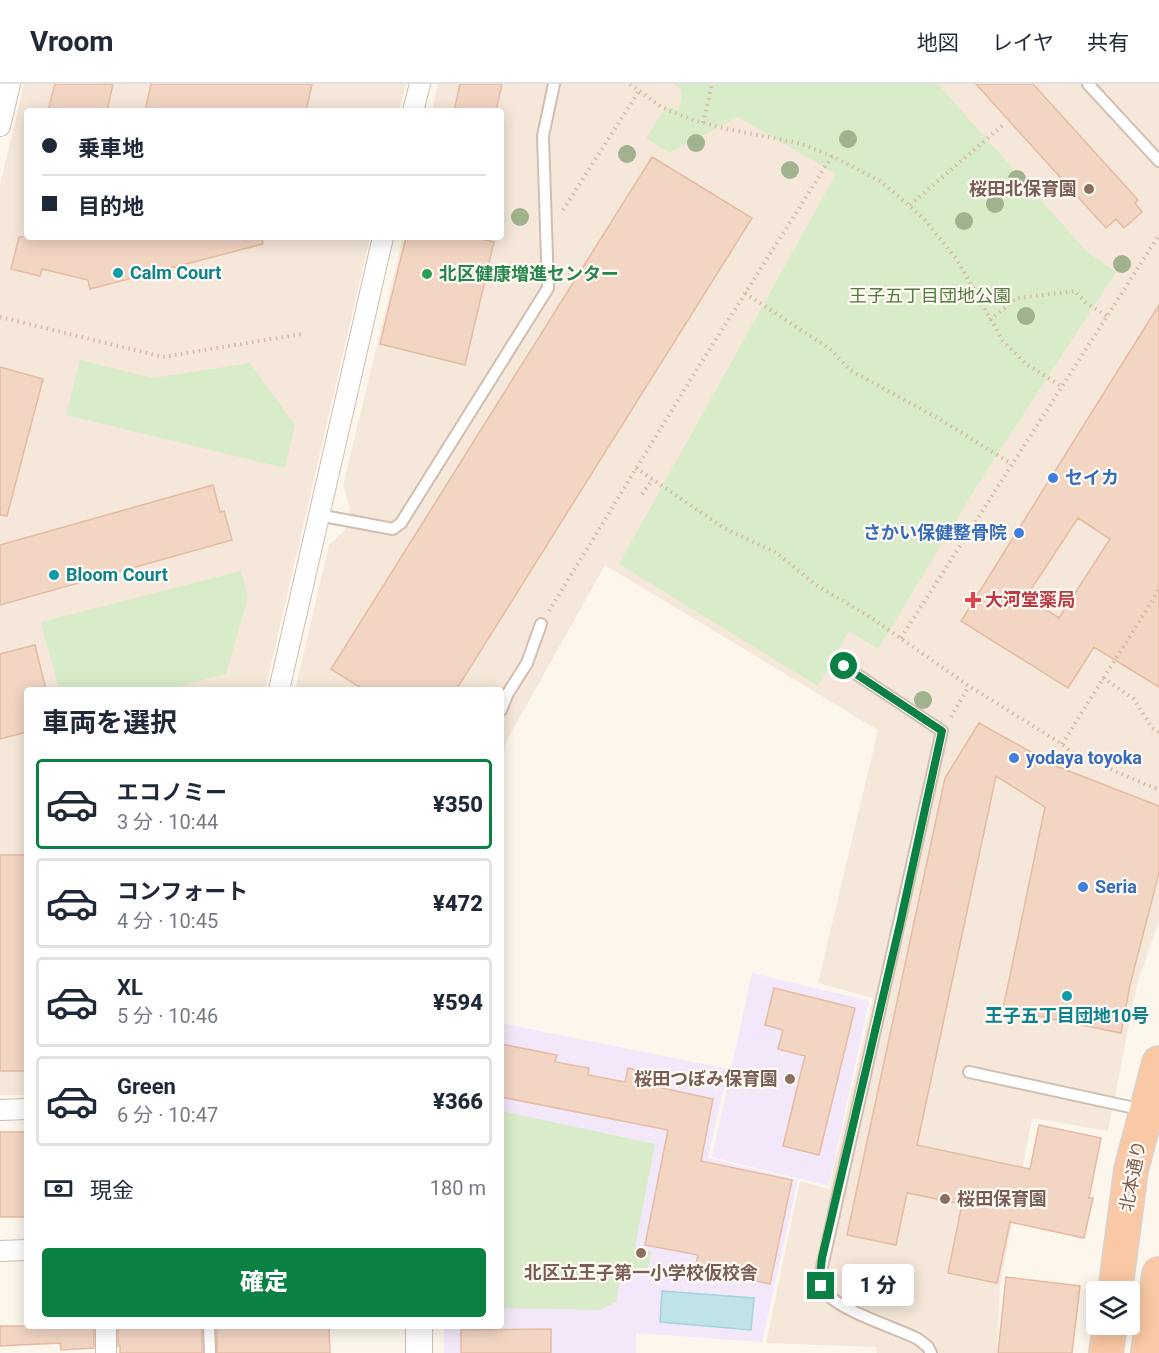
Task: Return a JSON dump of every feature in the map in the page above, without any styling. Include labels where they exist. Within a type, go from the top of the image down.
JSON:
[{"type":"highway","name":"北本通り","points":[[1116,1281],[1131,1170],[1159,1063]]},
{"type":"highway","points":[[1148,1353],[1159,1274]]},
{"type":"highway","points":[[1106,1353],[1108,1335]]},
{"type":"street","points":[[0,126],[10,84]]},
{"type":"street","points":[[414,108],[420,84]]},
{"type":"street","points":[[280,687],[382,240]]},
{"type":"street","points":[[0,1110],[24,1109]]},
{"type":"street","points":[[0,1251],[24,1250]]},
{"type":"street","points":[[106,1329],[106,1353]]},
{"type":"street","points":[[419,1329],[419,1353]]},
{"type":"lane","points":[[318,515],[393,529],[401,524],[548,288],[543,136],[554,84]]},
{"type":"lane","points":[[1088,84],[1159,160]]},
{"type":"lane","points":[[504,703],[527,663],[541,624]]},
{"type":"lane","points":[[844,666],[942,731],[820,1276],[821,1286],[840,1305],[918,1339],[928,1347],[931,1353]]},
{"type":"lane","points":[[969,1072],[1147,1111]]},
{"type":"lane","points":[[209,1329],[210,1353]]},
{"type":"path","points":[[630,84],[662,107],[703,123],[799,143],[832,156],[882,182],[925,220],[957,260],[1003,341],[1026,364],[1061,387]]},
{"type":"path","points":[[703,123],[712,84]]},
{"type":"path","points":[[546,236],[639,92]]},
{"type":"path","points":[[910,205],[1003,125]]},
{"type":"path","points":[[541,624],[832,156]]},
{"type":"path","points":[[901,638],[1159,235]]},
{"type":"path","points":[[990,320],[1017,298],[1075,291],[1086,303],[1107,316]]},
{"type":"path","points":[[745,293],[830,349],[850,370],[941,420],[1012,464]]},
{"type":"path","points":[[0,317],[163,357],[302,334]]},
{"type":"path","points":[[636,468],[724,528],[777,553],[816,585],[901,638],[969,686],[1062,744],[1072,753],[1159,790]]},
{"type":"path","points":[[642,494],[653,479]]},
{"type":"path","points":[[1062,744],[1159,590]]},
{"type":"path","points":[[1103,678],[1134,699],[1152,728],[1159,732]]},
{"type":"path","points":[[942,731],[969,686]]},
{"type":"shaded area","points":[[24,84],[406,84],[400,108],[24,108],[24,240],[369,240],[266,687],[24,687],[24,1095],[0,1095],[0,185]]},
{"type":"shaded area","points":[[438,84],[1159,84],[1159,921],[1137,984],[1108,1131],[1032,1118],[1000,1285],[997,1353],[877,1353],[876,1347],[766,1343],[800,1181],[829,1189],[873,998],[818,983],[878,730],[605,565],[507,740],[504,752],[504,687],[296,687],[329,545],[345,530],[350,508],[343,486],[402,240],[504,240],[504,108],[433,108]]},
{"type":"shaded area","name":"桜田つぼみ保育園","points":[[752,973],[869,1001],[829,1186],[712,1157]]},
{"type":"shaded area","name":"北区立王子第一小学校仮校舎","points":[[504,1024],[728,1069],[708,1158],[798,1180],[762,1342],[636,1333],[636,1353],[444,1353],[444,1329],[504,1329]]},
{"type":"green space","name":"王子五丁目団地公園","points":[[674,84],[938,84],[1086,251],[1116,272],[980,481],[878,649],[849,631],[818,686],[619,564],[836,174],[738,117],[669,153],[646,138],[666,107],[679,110],[682,91]]},
{"type":"green space","points":[[80,360],[153,378],[250,363],[295,425],[285,468],[66,415]]},
{"type":"green space","points":[[241,571],[248,597],[226,674],[175,687],[58,687],[41,622]]},
{"type":"green space","points":[[504,1112],[655,1144],[635,1247],[652,1252],[647,1271],[621,1273],[616,1302],[600,1310],[504,1308]]},
{"type":"water","points":[[662,1291],[754,1298],[751,1330],[660,1322]]},
{"type":"building","points":[[55,84],[113,84],[108,108],[49,108]]},
{"type":"building","points":[[151,84],[312,84],[307,108],[146,108]]},
{"type":"building","points":[[460,84],[502,84],[497,108],[455,108]]},
{"type":"building","points":[[976,84],[1033,84],[1138,200],[1135,203],[1142,212],[1124,228],[1116,219],[1106,228]]},
{"type":"building","points":[[652,157],[752,218],[458,687],[359,687],[331,669]]},
{"type":"building","name":"Calm Court","points":[[19,237],[24,237],[24,240],[262,240],[263,244],[90,289],[88,280],[42,269],[40,276],[11,269]]},
{"type":"building","points":[[405,240],[486,240],[494,242],[465,365],[380,344]]},
{"type":"building","points":[[1159,305],[1159,687],[1094,647],[1068,688],[961,621]],"holes":[[[1078,518],[1110,539],[1059,618],[1026,597]]]},
{"type":"building","points":[[0,367],[43,379],[7,516],[0,515]]},
{"type":"building","name":"Bloom Court","points":[[213,485],[220,512],[224,511],[232,540],[0,605],[0,545]]},
{"type":"building","points":[[35,645],[45,687],[24,687],[24,733],[0,739],[0,654]]},
{"type":"building","points":[[979,723],[1056,766],[1159,806],[1159,873],[1130,985],[1121,1033],[1003,1009],[1045,807],[996,776],[917,1145],[1030,1169],[1039,1125],[1101,1138],[1089,1198],[1093,1198],[1084,1238],[1010,1222],[997,1283],[948,1273],[962,1204],[907,1193],[896,1245],[847,1235],[945,778]]},
{"type":"building","points":[[0,855],[24,855],[24,1071],[0,1071]]},
{"type":"building","points":[[774,988],[855,1008],[819,1155],[783,1146],[805,1056],[778,1049],[783,1030],[765,1025]]},
{"type":"building","points":[[504,1045],[557,1055],[555,1062],[589,1068],[588,1075],[625,1082],[628,1068],[665,1075],[662,1088],[713,1099],[701,1161],[792,1180],[770,1284],[695,1268],[698,1255],[645,1245],[668,1130],[504,1098]]},
{"type":"building","points":[[0,1132],[24,1132],[24,1217],[0,1217]]},
{"type":"building","points":[[1006,1277],[1080,1286],[1072,1353],[998,1353]]},
{"type":"building","points":[[0,1326],[24,1326],[24,1329],[94,1329],[94,1348],[61,1350],[60,1343],[0,1346]]},
{"type":"building","points":[[118,1329],[202,1329],[202,1353],[120,1353],[120,1346],[118,1346]]},
{"type":"building","points":[[217,1329],[329,1329],[330,1353],[217,1353]]},
{"type":"building","points":[[551,1329],[551,1353],[461,1353],[461,1330]]},
{"type":"place","name":"桜田北保育園","points":[[1089,189]]},
{"type":"place","name":"Calm Court","points":[[118,273]]},
{"type":"place","name":"北区健康増進センター","points":[[427,274]]},
{"type":"place","name":"セイカ","points":[[1053,478]]},
{"type":"place","name":"さかい保健整骨院","points":[[1019,533]]},
{"type":"place","name":"Bloom Court","points":[[54,575]]},
{"type":"place","name":"大河堂薬局","points":[[973,600]]},
{"type":"place","name":"yodaya toyoka","points":[[1014,758]]},
{"type":"place","name":"Seria","points":[[1083,887]]},
{"type":"place","name":"王子五丁目団地10号","points":[[1067,996]]},
{"type":"place","name":"桜田つぼみ保育園","points":[[790,1079]]},
{"type":"place","name":"桜田保育園","points":[[945,1199]]},
{"type":"place","name":"北区立王子第一小学校仮校舎","points":[[641,1253]]},
{"type":"route","points":[[821,1286],[822,1258],[900,924],[942,731],[844,666]]}]
